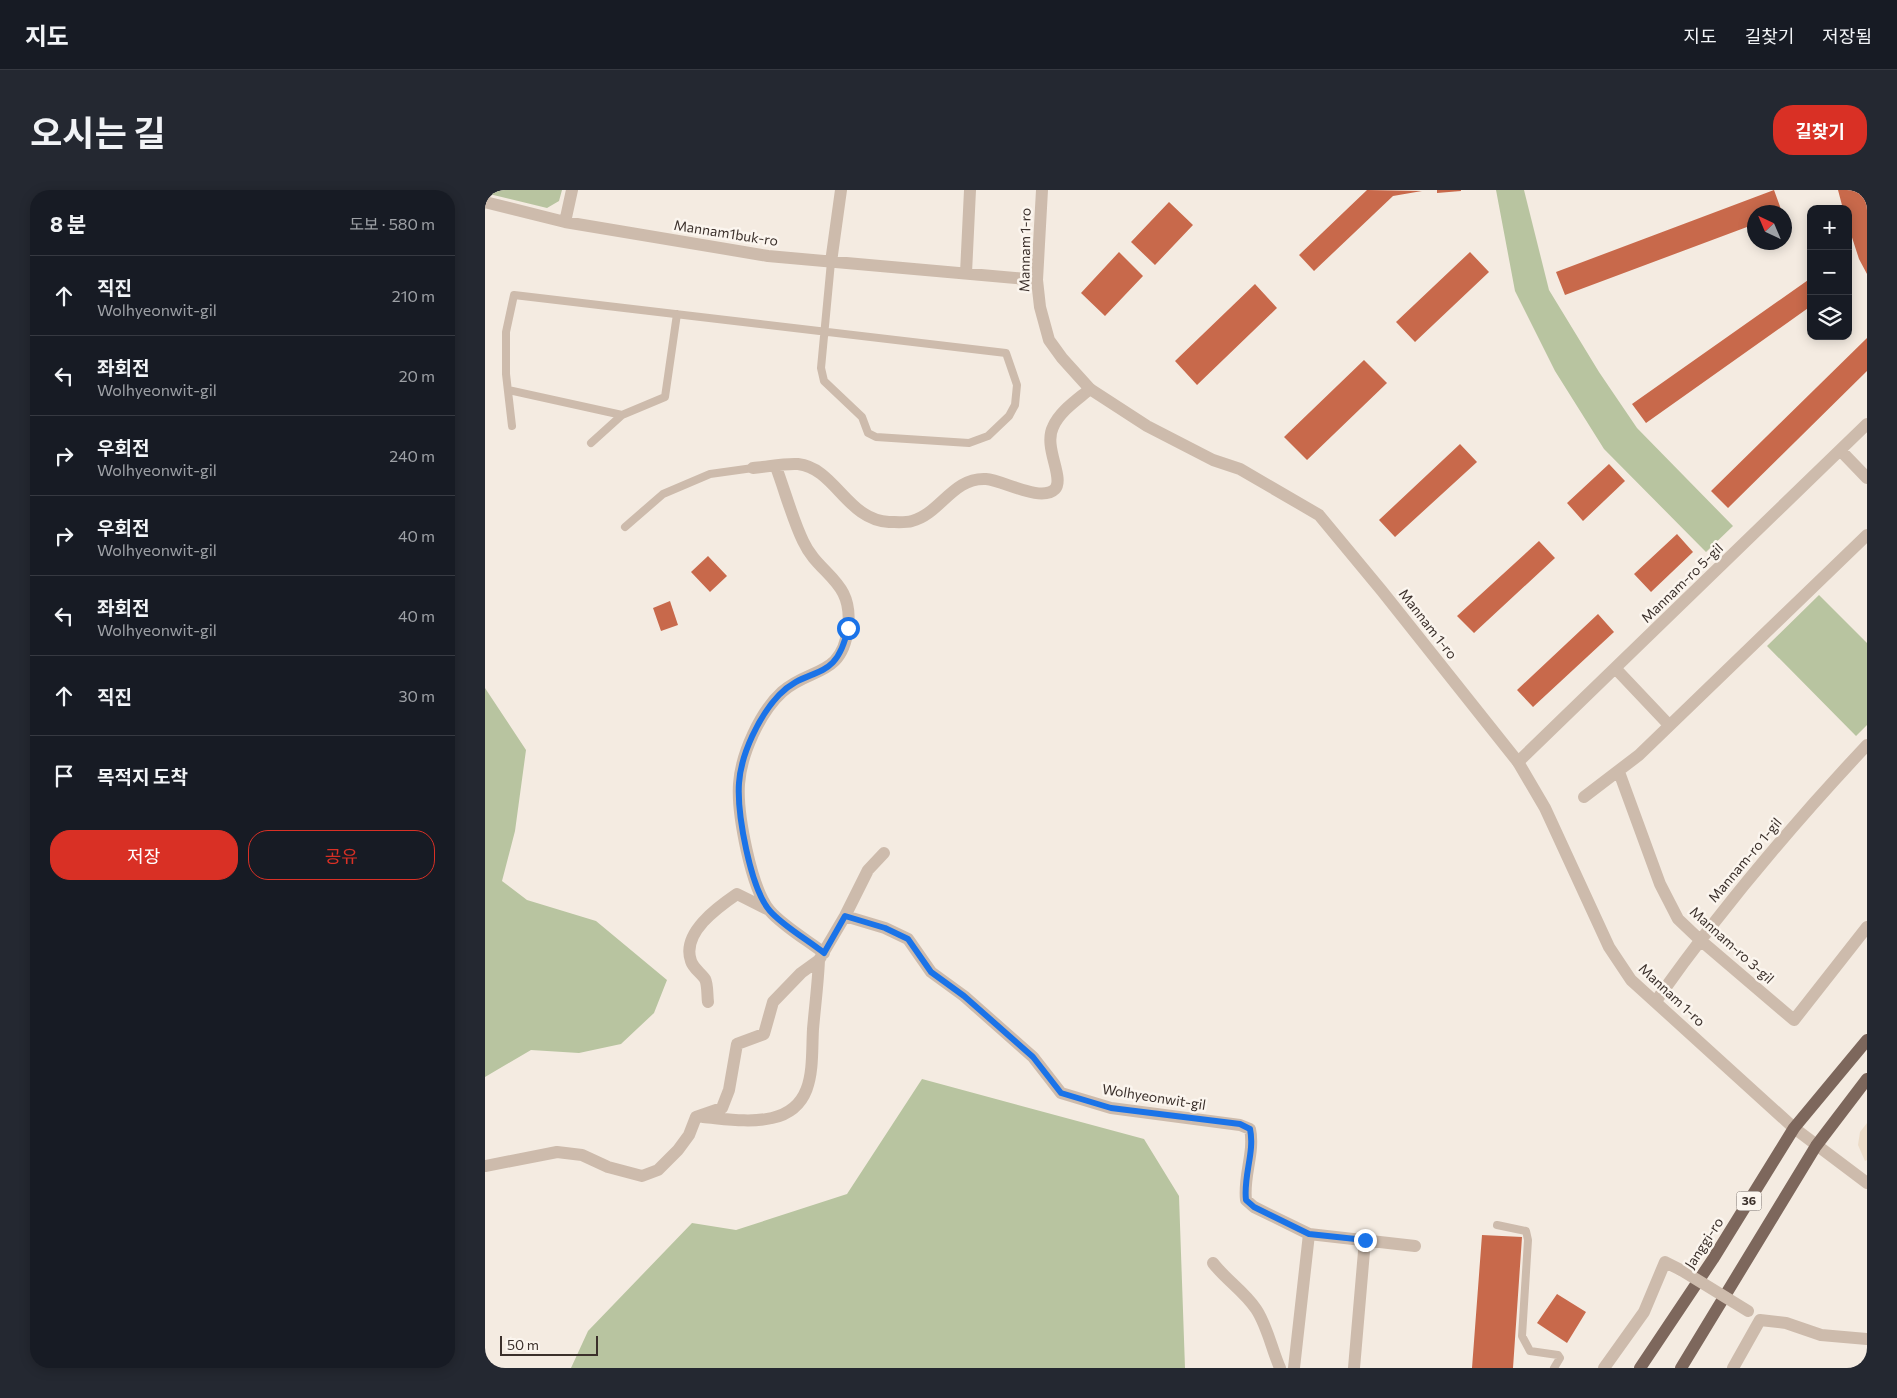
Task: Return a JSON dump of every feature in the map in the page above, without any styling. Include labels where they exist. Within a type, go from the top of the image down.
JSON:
[{"type":"main road","name":"Janggi-ro","points":[[1640,1368],[1713,1259],[1794,1128],[1867,1040]]},
{"type":"main road","name":"36","points":[[1682,1367],[1816,1146],[1867,1079]]},
{"type":"street","points":[[565,222],[572,190]]},
{"type":"street","points":[[831,262],[841,190]]},
{"type":"street","points":[[966,273],[970,190]]},
{"type":"street","name":"Mannam 1-ro","points":[[1041,190],[1037,280],[1040,307],[1049,340],[1090,389],[1147,426],[1213,460],[1240,469],[1319,515],[1383,591],[1518,762],[1545,808],[1609,947],[1631,980],[1794,1128],[1867,1183]]},
{"type":"street","name":"Mannam1buk-ro","points":[[485,202],[565,222],[768,256],[1037,280]]},
{"type":"street","points":[[753,468],[798,464],[811,468],[855,510],[875,521],[886,522],[912,521],[925,515],[958,486],[967,482],[985,479],[1028,491],[1046,493],[1054,489],[1058,484],[1057,469],[1049,444],[1052,428],[1059,416],[1090,389]]},
{"type":"street","name":"Mannam-ro 5-gil","points":[[1518,762],[1867,424]]},
{"type":"street","points":[[1841,450],[1867,478]]},
{"type":"street","points":[[769,910],[753,877],[746,850],[739,783],[746,756],[755,728],[769,706],[793,684],[823,671],[836,660],[844,647],[848,628],[849,608],[844,592],[803,543],[776,467]]},
{"type":"street","points":[[1584,797],[1619,772],[1867,535]]},
{"type":"street","points":[[1616,669],[1669,725]]},
{"type":"street","name":"Mannam-ro 1-gil","points":[[1656,1001],[1699,939],[1780,840],[1867,745]]},
{"type":"street","name":"Mannam-ro 3-gil","points":[[1619,772],[1671,907],[1678,919],[1794,1020],[1867,927]]},
{"type":"street","points":[[485,1166],[557,1152],[582,1155],[608,1167],[642,1176],[658,1170],[678,1150],[689,1135],[696,1117],[722,1108],[729,1090],[737,1044],[764,1034],[773,1002],[801,973],[821,957],[845,916],[868,870],[884,853]]},
{"type":"street","points":[[708,1002],[706,981],[691,962],[689,952],[699,927],[707,916],[737,894],[769,910],[821,957]]},
{"type":"street","name":"Wolhyeonwit-gil","points":[[845,916],[885,928],[908,939],[931,972],[964,996],[1033,1057],[1061,1093],[1111,1108],[1240,1124],[1250,1129],[1252,1138],[1245,1190],[1246,1200],[1254,1207],[1309,1234]]},
{"type":"street","points":[[696,1117],[757,1120],[775,1118],[791,1109],[802,1099],[808,1088],[813,1066],[821,957]]},
{"type":"street","points":[[1294,1368],[1309,1234],[1415,1246]]},
{"type":"street","points":[[1354,1368],[1365,1240]]},
{"type":"street","points":[[1604,1368],[1644,1312],[1665,1262],[1749,1310],[1760,1320],[1786,1323],[1821,1335],[1867,1339]]},
{"type":"street","points":[[1213,1263],[1242,1292],[1257,1311],[1280,1368]]},
{"type":"street","points":[[1733,1368],[1760,1320]]},
{"type":"lane","points":[[512,426],[508,390],[506,332],[514,295],[825,332],[1006,353],[1017,385],[1015,405],[1009,416],[988,436],[969,443],[876,436],[868,433],[863,417],[824,381],[821,368],[825,332],[831,262]]},
{"type":"lane","points":[[591,444],[623,414],[665,396],[677,314]]},
{"type":"lane","points":[[508,390],[623,414]]},
{"type":"lane","points":[[625,527],[663,494],[710,474],[753,468]]},
{"type":"lane","points":[[1497,1225],[1526,1231],[1528,1240],[1522,1336],[1530,1351],[1558,1355],[1560,1358],[1554,1368]]},
{"type":"green space","points":[[485,190],[562,190],[559,201],[547,208],[485,193]]},
{"type":"green space","points":[[1496,190],[1524,190],[1549,290],[1599,372],[1637,428],[1733,526],[1706,552],[1604,449],[1555,371],[1515,291]]},
{"type":"green space","points":[[1819,595],[1867,643],[1867,725],[1856,736],[1767,646]]},
{"type":"green space","points":[[485,688],[526,750],[515,831],[502,881],[527,900],[596,921],[667,980],[654,1013],[621,1044],[579,1053],[531,1050],[485,1077]]},
{"type":"green space","points":[[922,1079],[1144,1139],[1179,1196],[1185,1368],[571,1368],[588,1331],[692,1223],[736,1230],[847,1194]]},
{"type":"shaded area","points":[[1867,1123],[1867,1160],[1865,1161],[1858,1145],[1860,1132]]},
{"type":"building","points":[[1367,190],[1422,191],[1393,196],[1314,271],[1299,255]]},
{"type":"building","points":[[1437,190],[1461,190],[1461,191],[1437,193]]},
{"type":"building","points":[[1774,190],[1779,205],[1747,205],[1747,227],[1565,295],[1556,272]]},
{"type":"building","points":[[1838,190],[1863,190],[1867,202],[1867,274],[1859,259],[1852,237],[1852,205],[1842,205]]},
{"type":"building","points":[[1169,202],[1193,225],[1155,265],[1131,242]]},
{"type":"building","points":[[1119,252],[1143,276],[1105,316],[1081,293]]},
{"type":"building","points":[[1470,252],[1489,272],[1415,342],[1396,322]]},
{"type":"building","points":[[1807,281],[1807,309],[1646,423],[1632,404]]},
{"type":"building","points":[[1255,284],[1277,308],[1197,385],[1175,361]]},
{"type":"building","points":[[1867,338],[1867,371],[1728,508],[1711,491]]},
{"type":"building","points":[[1364,360],[1387,383],[1307,460],[1284,437]]},
{"type":"building","points":[[1460,444],[1477,462],[1395,537],[1379,520]]},
{"type":"building","points":[[1609,464],[1625,481],[1583,521],[1567,503]]},
{"type":"building","points":[[1677,534],[1693,552],[1651,592],[1634,574]]},
{"type":"building","points":[[1539,541],[1555,558],[1474,633],[1457,616]]},
{"type":"building","points":[[708,556],[727,576],[710,592],[691,572]]},
{"type":"building","points":[[670,601],[678,625],[661,631],[653,608]]},
{"type":"building","points":[[1598,614],[1614,632],[1533,707],[1517,690]]},
{"type":"building","points":[[1482,1235],[1522,1237],[1513,1368],[1472,1368]]},
{"type":"building","points":[[1557,1294],[1586,1312],[1567,1343],[1537,1323]]},
{"type":"route","points":[[848,628],[844,647],[836,660],[823,671],[793,684],[769,706],[755,728],[746,756],[739,783],[746,850],[753,877],[769,910],[824,953],[845,916],[885,928],[908,939],[931,972],[964,996],[1033,1057],[1061,1093],[1111,1108],[1240,1124],[1250,1129],[1252,1138],[1245,1190],[1246,1200],[1254,1207],[1309,1234],[1365,1240]]}]
